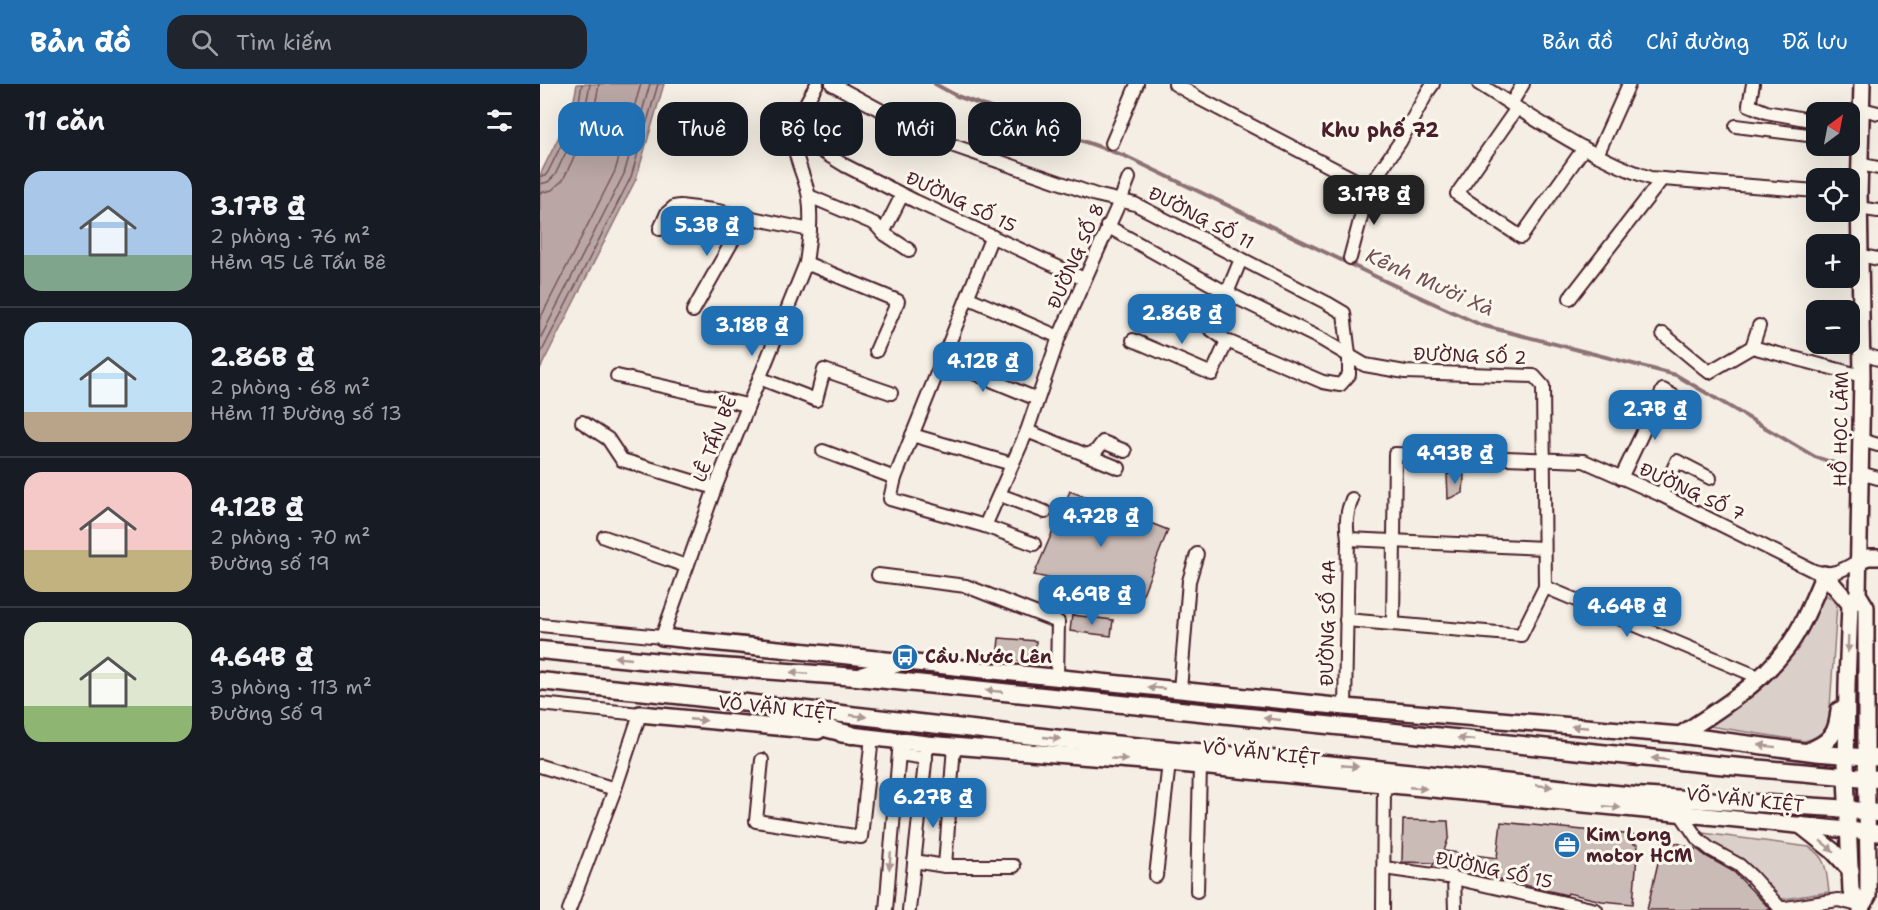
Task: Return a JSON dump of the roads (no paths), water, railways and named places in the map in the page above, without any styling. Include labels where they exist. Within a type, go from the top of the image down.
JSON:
[{"type":"highway","name":"VÕ VĂN KIỆT","points":[[540,650],[681,664],[857,677],[1872,778]]},
{"type":"highway","points":[[857,677],[902,662]]},
{"type":"highway","name":"VÕ VĂN KIỆT","points":[[540,681],[1069,740],[1355,766],[1635,796],[1873,812]]},
{"type":"highway","points":[[716,700],[852,735]]},
{"type":"main road","name":"HỒ HỌC LÃM","points":[[1860,116],[1862,84]]},
{"type":"main road","name":"HỒ HỌC LÃM","points":[[1859,156],[1860,168]]},
{"type":"main road","name":"HỒ HỌC LÃM","points":[[1854,599],[1866,607],[1866,707],[1872,758],[1873,812],[1868,896],[1861,908],[1851,891],[1846,776],[1847,684],[1854,599],[1858,561],[1862,376],[1860,288]]},
{"type":"main road","points":[[1858,561],[1868,557],[1878,557]]},
{"type":"main road","points":[[1680,735],[1761,678],[1787,647],[1802,622],[1824,574],[1854,599]]},
{"type":"main road","points":[[662,637],[1345,707],[1680,735],[1872,758]]},
{"type":"main road","points":[[1809,752],[1822,746],[1838,726],[1841,696],[1847,684]]},
{"type":"main road","points":[[1866,707],[1878,733]]},
{"type":"main road","name":"VÕ VĂN KIỆT","points":[[640,714],[852,735],[926,751],[954,746],[1169,763],[1872,833]]},
{"type":"main road","points":[[1800,825],[1833,851],[1851,871]]},
{"type":"main road","points":[[1861,908],[1875,898],[1878,870]]},
{"type":"street","name":"LÊ TẤN BÊ","points":[[807,102],[817,84]]},
{"type":"street","name":"ĐƯỜNG SỐ 11","points":[[832,84],[934,139],[1096,195],[1135,204],[1241,259],[1344,313],[1349,355]]},
{"type":"street","points":[[1112,143],[1137,84]]},
{"type":"street","points":[[1175,84],[1370,187]]},
{"type":"street","points":[[1350,258],[1370,187],[1400,142],[1433,84]]},
{"type":"street","points":[[1479,84],[1584,148],[1628,170],[1650,178],[1806,190]]},
{"type":"street","points":[[1524,84],[1514,106],[1457,195],[1521,237],[1584,148]]},
{"type":"street","points":[[1597,155],[1629,84]]},
{"type":"street","points":[[1753,84],[1749,105],[1766,112],[1806,119]]},
{"type":"street","points":[[1862,109],[1878,113]]},
{"type":"street","points":[[1736,126],[1806,135]]},
{"type":"street","name":"LÊ TẤN BÊ","points":[[662,637],[715,488],[806,263],[810,230],[809,196],[798,166],[797,156]]},
{"type":"street","name":"ĐƯỜNG SỐ 15","points":[[829,156],[902,195],[1084,279]]},
{"type":"street","points":[[1860,164],[1878,168]]},
{"type":"street","name":"ĐƯỜNG SỐ 8","points":[[985,526],[1027,431],[1059,337],[1129,178]]},
{"type":"street","points":[[1570,298],[1662,179]]},
{"type":"street","points":[[883,233],[902,195]]},
{"type":"street","points":[[809,196],[875,224],[883,233],[909,250]]},
{"type":"street","points":[[1860,200],[1878,211]]},
{"type":"street","points":[[660,229],[667,213],[674,207],[680,207],[703,208],[810,230]]},
{"type":"street","points":[[693,311],[746,216]]},
{"type":"street","name":"ĐƯỜNG SỐ 2","points":[[1107,226],[1227,293],[1365,365],[1405,372],[1534,376],[1543,386],[1545,587],[1521,635],[1393,623]]},
{"type":"street","points":[[993,236],[895,478],[891,499],[985,526],[1034,544]]},
{"type":"street","points":[[1860,255],[1878,259]]},
{"type":"street","points":[[1241,259],[1209,328],[1227,341],[1323,382],[1340,385],[1348,375],[1349,355]]},
{"type":"street","points":[[806,263],[898,301],[876,351]]},
{"type":"street","points":[[969,297],[1059,337]]},
{"type":"street","points":[[1663,334],[1709,372],[1752,347],[1759,326]]},
{"type":"street","points":[[1133,340],[1212,374],[1227,341]]},
{"type":"street","points":[[1752,347],[1862,376]]},
{"type":"street","points":[[1862,353],[1878,359]]},
{"type":"street","points":[[942,360],[1037,399]]},
{"type":"street","points":[[759,378],[816,400],[824,370],[891,393]]},
{"type":"street","points":[[617,376],[747,405]]},
{"type":"street","points":[[1621,478],[1663,390],[1689,405]]},
{"type":"street","points":[[582,422],[608,439],[622,460],[715,488]]},
{"type":"street","points":[[1027,431],[1119,468]]},
{"type":"street","points":[[912,435],[1012,464]]},
{"type":"street","points":[[1861,440],[1878,445]]},
{"type":"street","points":[[1087,455],[1096,452],[1103,442],[1125,451]]},
{"type":"street","points":[[823,451],[895,478]]},
{"type":"street","name":"ĐƯỜNG SỐ 7","points":[[1395,542],[1395,454],[1584,461],[1661,495],[1824,574]]},
{"type":"street","points":[[1661,495],[1677,461],[1710,478]]},
{"type":"street","points":[[1860,473],[1878,478]]},
{"type":"street","points":[[1000,495],[1045,512]]},
{"type":"street","name":"ĐƯỜNG SỐ 4A","points":[[1345,707],[1348,539],[1346,521],[1347,510],[1352,499]]},
{"type":"street","points":[[604,537],[686,566]]},
{"type":"street","points":[[1348,539],[1544,548]]},
{"type":"street","points":[[1346,620],[1393,623],[1395,542]]},
{"type":"street","points":[[1180,690],[1189,581],[1197,554]]},
{"type":"street","points":[[1824,574],[1843,570],[1858,561]]},
{"type":"street","points":[[878,575],[966,586],[1058,622],[1057,678]]},
{"type":"street","points":[[1545,587],[1761,678]]},
{"type":"street","points":[[540,625],[662,637]]},
{"type":"street","points":[[540,704],[640,714],[615,789],[569,910]]},
{"type":"street","points":[[762,760],[756,821],[861,837],[872,738]]},
{"type":"street","points":[[945,866],[954,746]]},
{"type":"street","points":[[886,910],[899,747]]},
{"type":"street","points":[[909,910],[926,751]]},
{"type":"street","points":[[1156,876],[1169,763]]},
{"type":"street","points":[[540,766],[615,789]]},
{"type":"street","points":[[1197,891],[1200,767]]},
{"type":"street","points":[[1383,910],[1384,785]]},
{"type":"street","points":[[1680,813],[1697,838],[1710,849],[1739,865],[1779,908],[1838,900],[1861,908]]},
{"type":"street","points":[[914,861],[945,866],[1014,866]]},
{"type":"street","name":"ĐƯỜNG SỐ 15","points":[[1384,868],[1454,879],[1596,910]]},
{"type":"street","points":[[1454,879],[1455,910]]},
{"type":"water","points":[[577,84],[664,84],[645,148],[645,102],[574,102]]},
{"type":"water","points":[[558,138],[558,156],[643,156],[636,179],[540,369],[540,175]]},
{"type":"waterway","name":"Kênh Mười Xà","points":[[935,84],[957,96],[1125,156],[1481,325],[1676,375],[1815,457],[1847,467]]},
{"type":"place","name":"Cầu Nước Lên","points":[[905,657]]},
{"type":"place","name":"Kim Long motor HCM","points":[[1567,845]]},
{"type":"district","name":"Khu phố 72","points":[[1380,130]]}]
